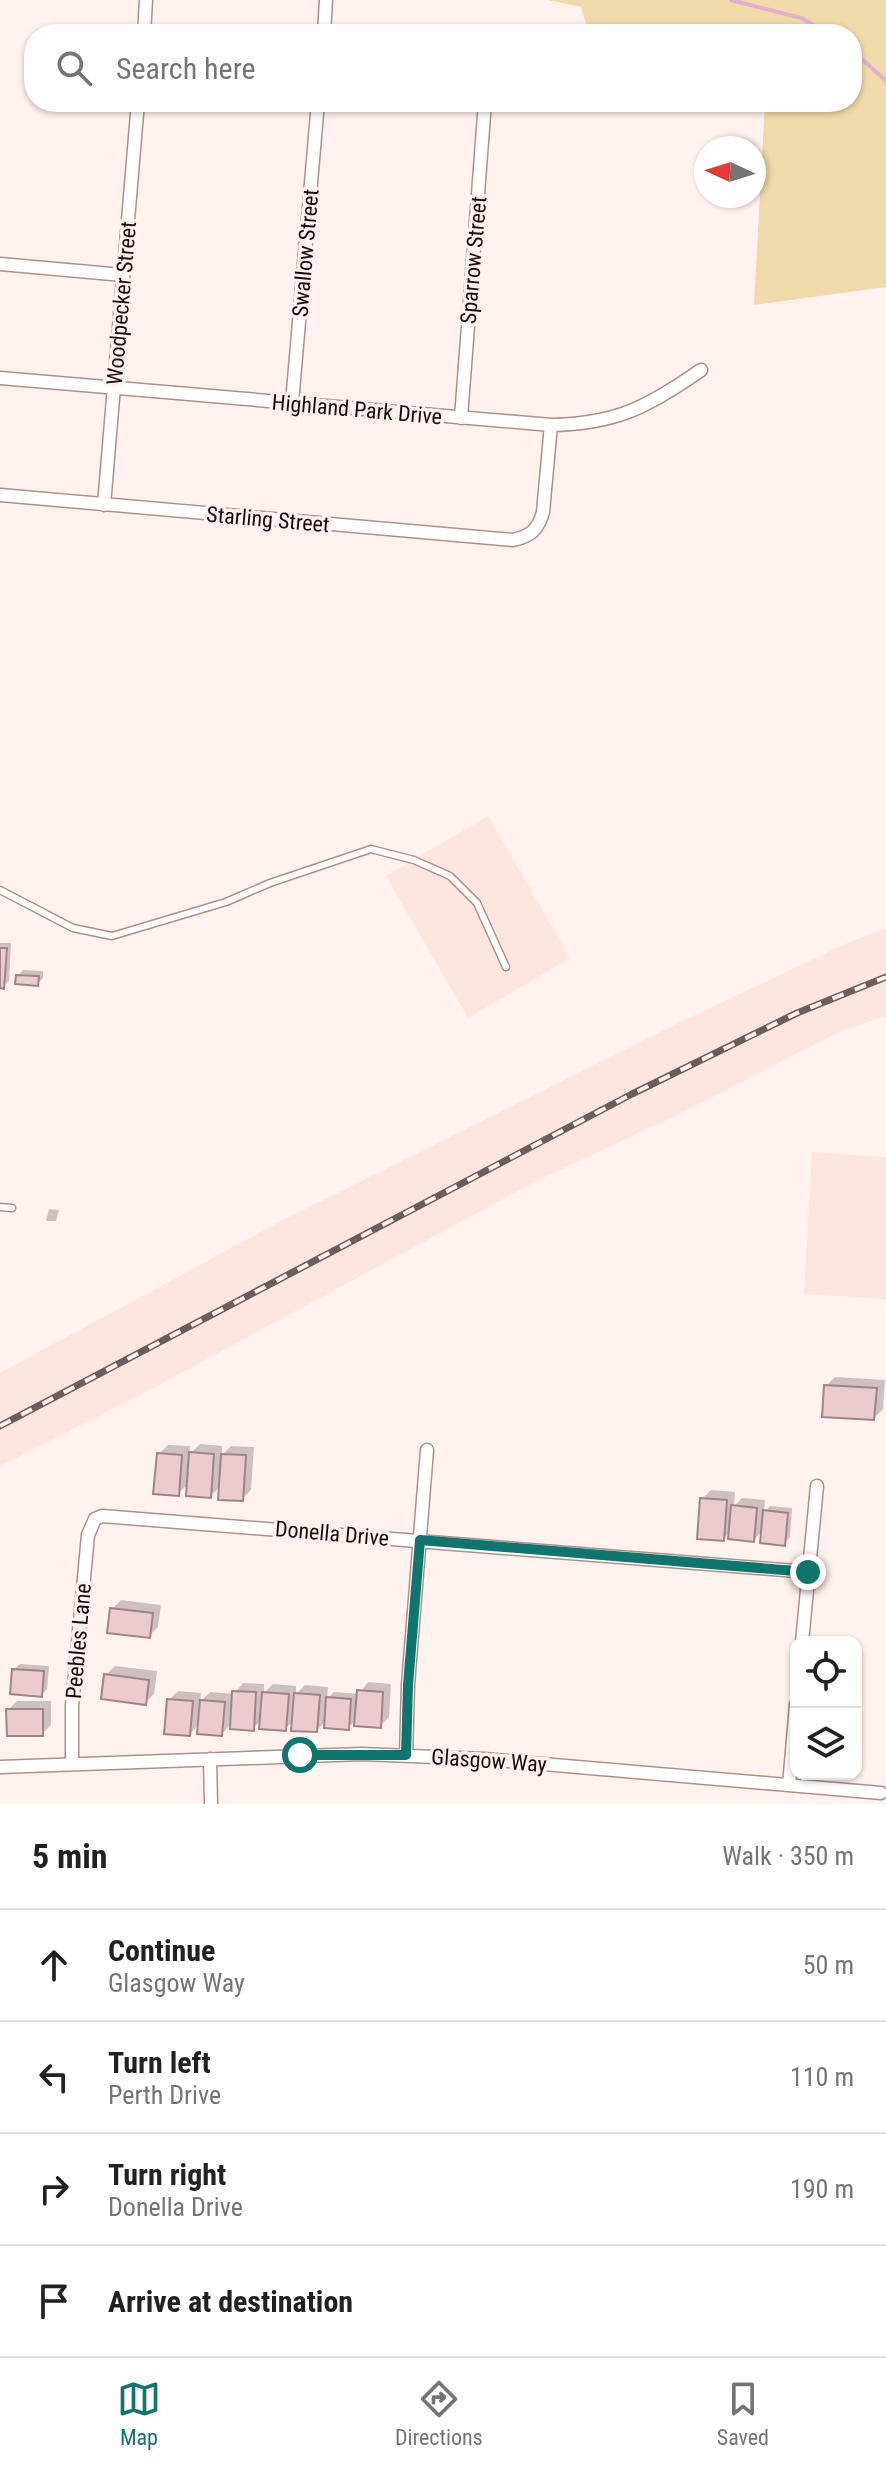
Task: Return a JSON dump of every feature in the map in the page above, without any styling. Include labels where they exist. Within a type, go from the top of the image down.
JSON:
[{"type":"street","points":[[145,24],[146,0]]},
{"type":"street","points":[[325,24],[326,0]]},
{"type":"street","name":"Woodpecker Street","points":[[104,505],[137,112]]},
{"type":"street","name":"Swallow Street","points":[[292,403],[317,112]]},
{"type":"street","name":"Sparrow Street","points":[[461,418],[484,112]]},
{"type":"street","points":[[0,264],[123,275]]},
{"type":"street","name":"Highland Park Drive","points":[[0,378],[551,425],[606,420],[635,411],[701,370]]},
{"type":"street","name":"Starling Street","points":[[0,495],[513,540],[534,533],[543,512],[551,425]]},
{"type":"street","points":[[406,1755],[408,1685],[427,1450]]},
{"type":"street","points":[[803,1636],[817,1486]]},
{"type":"street","name":"Donella Drive","points":[[95,1519],[112,1515],[808,1572]]},
{"type":"street","name":"Peebles Lane","points":[[72,1764],[71,1720],[88,1535],[95,1519]]},
{"type":"street","points":[[789,1785],[796,1708]]},
{"type":"street","name":"Glasgow Way","points":[[0,1767],[331,1754],[406,1755],[881,1793]]},
{"type":"street","points":[[210,1759],[211,1804]]},
{"type":"lane","points":[[0,890],[73,928],[112,936],[226,902],[270,883],[371,849],[414,860],[450,876],[477,903],[506,967]]},
{"type":"lane","points":[[0,1207],[12,1208]]},
{"type":"shaded area","points":[[548,0],[886,0],[886,287],[754,305],[759,208],[766,208],[764,112],[862,112],[862,24],[586,24],[581,7]]},
{"type":"shaded area","points":[[488,816],[570,958],[468,1018],[386,876]]},
{"type":"shaded area","points":[[886,928],[886,1016],[839,1032],[675,1116],[540,1179],[142,1394],[0,1466],[0,1373],[281,1221],[683,1021],[845,944]]},
{"type":"shaded area","points":[[812,1152],[886,1157],[886,1299],[804,1294]]},
{"type":"building","points":[[0,948],[7,948],[4,989],[0,988]]},
{"type":"building","points":[[16,975],[39,976],[38,986],[15,984]]},
{"type":"building","points":[[824,1385],[877,1388],[874,1420],[822,1417]]},
{"type":"building","points":[[189,1452],[214,1454],[211,1498],[186,1496]]},
{"type":"building","points":[[157,1453],[182,1455],[179,1496],[153,1494]]},
{"type":"building","points":[[221,1454],[246,1455],[243,1501],[218,1500]]},
{"type":"building","points":[[700,1498],[727,1500],[724,1541],[697,1539]]},
{"type":"building","points":[[731,1505],[757,1508],[754,1542],[728,1539]]},
{"type":"building","points":[[763,1510],[788,1513],[785,1546],[760,1543]]},
{"type":"building","points":[[110,1608],[153,1613],[150,1638],[107,1633]]},
{"type":"building","points":[[12,1669],[44,1671],[42,1697],[10,1694]]},
{"type":"building","points":[[104,1674],[149,1680],[146,1705],[101,1699]]},
{"type":"building","points":[[357,1690],[383,1692],[381,1728],[354,1726]]},
{"type":"building","points":[[232,1691],[256,1692],[254,1731],[230,1729]]},
{"type":"building","points":[[262,1692],[289,1694],[286,1731],[259,1729]]},
{"type":"building","points":[[294,1693],[320,1695],[317,1732],[291,1731]]},
{"type":"building","points":[[326,1697],[351,1699],[349,1730],[324,1728]]},
{"type":"building","points":[[167,1699],[193,1701],[190,1736],[164,1734]]},
{"type":"building","points":[[200,1700],[225,1702],[222,1736],[197,1734]]},
{"type":"building","points":[[6,1709],[43,1709],[43,1736],[7,1736]]},
{"type":"waterway","points":[[731,0],[801,18],[812,24]]},
{"type":"waterway","points":[[862,59],[886,81]]},
{"type":"railway","points":[[0,1426],[632,1094],[797,1013],[886,977]]},
{"type":"route","points":[[300,1755],[406,1755],[408,1685],[420,1540],[808,1572]]}]
